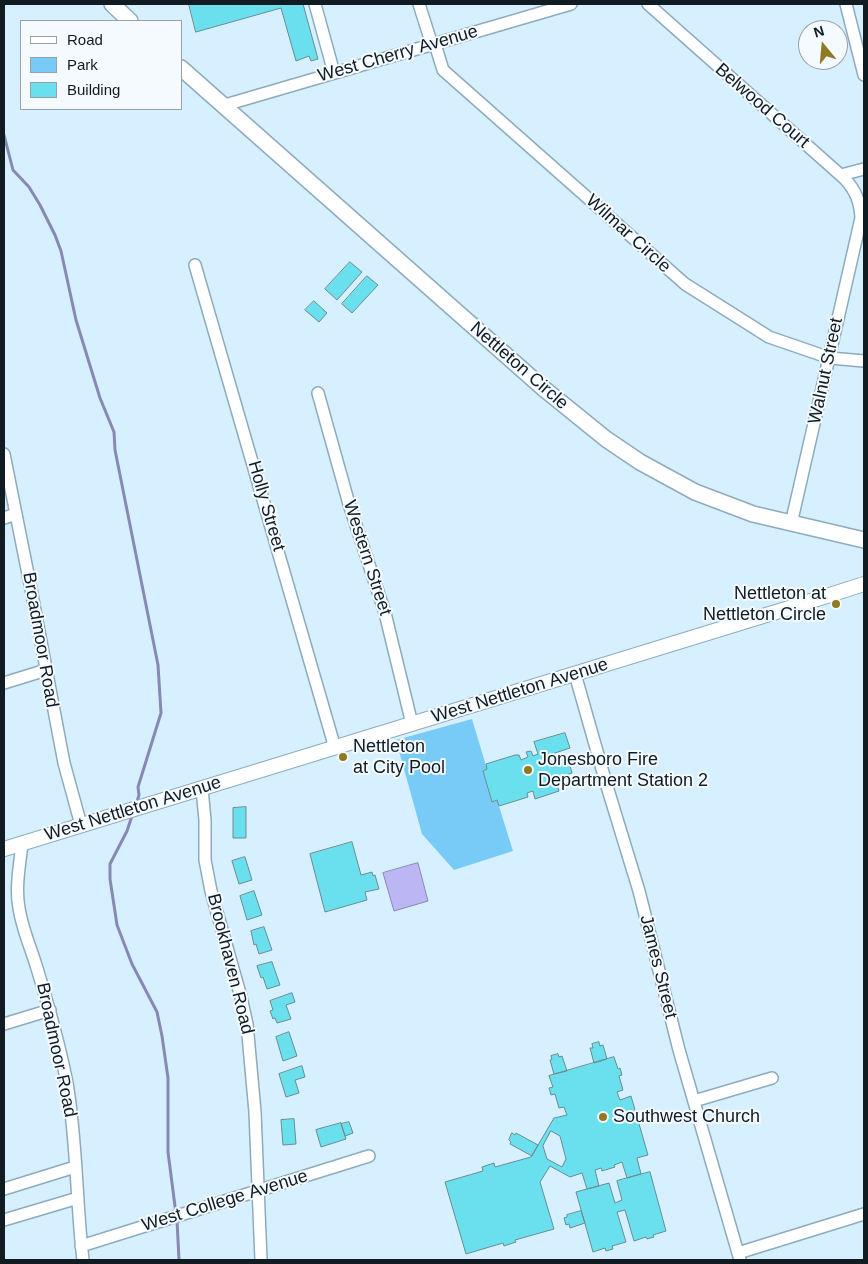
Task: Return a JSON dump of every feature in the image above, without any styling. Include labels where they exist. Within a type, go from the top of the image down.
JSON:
[{"type":"main road","points":[[112,4],[129,20]]},
{"type":"main road","name":"Nettleton Circle","points":[[182,69],[543,388],[606,439],[640,462],[695,492],[752,514],[864,540]]},
{"type":"street","points":[[315,4],[334,73]]},
{"type":"street","name":"Wilmar Circle","points":[[419,4],[443,70],[685,284],[769,337],[830,358],[864,361]]},
{"type":"street","name":"West Cherry Avenue","points":[[225,105],[571,4]]},
{"type":"street","name":"Belwood Court","points":[[648,4],[841,175],[857,197],[862,216]]},
{"type":"street","points":[[846,4],[864,75]]},
{"type":"street","points":[[841,175],[864,169]]},
{"type":"street","name":"Walnut Street","points":[[791,524],[862,216]]},
{"type":"street","name":"Holly Street","points":[[196,265],[335,748]]},
{"type":"street","name":"Western Street","points":[[318,393],[349,504],[385,613],[412,724]]},
{"type":"street","name":"Broadmoor Road","points":[[4,454],[64,763],[81,825]]},
{"type":"street","points":[[4,518],[16,514]]},
{"type":"street","name":"West Nettleton Avenue","points":[[4,849],[864,584]]},
{"type":"street","points":[[4,683],[46,670]]},
{"type":"street","name":"James Street","points":[[575,674],[639,891],[694,1100],[739,1256]]},
{"type":"street","name":"Brookhaven Road","points":[[202,789],[205,820],[205,860],[211,892],[247,1024],[255,1112],[261,1260]]},
{"type":"street","name":"Broadmoor Road","points":[[22,844],[18,887],[20,915],[50,1010],[67,1084],[83,1260]]},
{"type":"street","points":[[4,1024],[50,1010]]},
{"type":"street","points":[[694,1100],[772,1078]]},
{"type":"street","name":"West College Avenue","points":[[81,1246],[369,1156]]},
{"type":"street","points":[[4,1188],[75,1167]]},
{"type":"street","points":[[4,1220],[78,1198]]},
{"type":"street","points":[[739,1256],[864,1214]]},
{"type":"green space","points":[[472,719],[487,769],[483,771],[492,801],[497,800],[513,851],[454,870],[422,834],[396,740]]},
{"type":"shaded area","points":[[418,863],[428,901],[394,911],[383,873]]},
{"type":"building","points":[[189,4],[303,4],[318,59],[311,61],[309,56],[296,61],[281,8],[196,32]]},
{"type":"building","points":[[350,262],[362,272],[337,300],[325,289]]},
{"type":"building","points":[[367,276],[378,285],[352,313],[342,304]]},
{"type":"building","points":[[314,301],[327,313],[319,322],[305,310]]},
{"type":"building","name":"Jonesboro Fire Department Station 2","points":[[565,733],[570,748],[549,755],[552,764],[568,758],[572,773],[555,779],[559,791],[535,799],[533,791],[527,793],[528,797],[499,806],[497,800],[492,802],[483,771],[487,769],[486,764],[515,755],[519,755],[521,760],[528,757],[526,752],[531,751],[533,756],[538,754],[534,742]]},
{"type":"building","points":[[246,807],[246,838],[233,838],[233,808]]},
{"type":"building","points":[[352,842],[361,875],[372,872],[373,876],[375,875],[379,889],[365,892],[367,900],[325,912],[310,854]]},
{"type":"building","points":[[245,857],[252,880],[239,884],[232,861]]},
{"type":"building","points":[[254,891],[262,915],[247,920],[240,896]]},
{"type":"building","points":[[264,927],[272,950],[259,954],[256,944],[254,945],[251,931]]},
{"type":"building","points":[[272,962],[280,985],[267,989],[257,966]]},
{"type":"building","points":[[292,993],[295,1002],[286,1005],[291,1019],[277,1023],[270,1011],[273,1010],[270,1001]]},
{"type":"building","points":[[289,1032],[297,1056],[283,1061],[276,1037]]},
{"type":"building","points":[[599,1042],[600,1046],[603,1045],[607,1059],[594,1063],[590,1048],[593,1048],[592,1044]]},
{"type":"building","points":[[558,1054],[559,1057],[562,1056],[567,1071],[554,1074],[550,1060],[552,1059],[551,1056]]},
{"type":"building","points":[[614,1057],[622,1075],[619,1076],[623,1090],[617,1092],[620,1100],[631,1096],[648,1155],[637,1158],[641,1174],[627,1178],[622,1162],[614,1165],[615,1167],[602,1171],[601,1168],[595,1170],[599,1186],[587,1189],[582,1173],[570,1177],[550,1166],[540,1182],[554,1229],[515,1240],[516,1242],[504,1246],[503,1243],[466,1254],[445,1182],[483,1171],[482,1167],[494,1163],[495,1167],[531,1157],[554,1118],[567,1115],[564,1107],[559,1108],[555,1094],[551,1095],[549,1088],[553,1087],[549,1076]],"holes":[[[551,1131],[560,1136],[566,1159],[562,1167],[547,1159],[543,1146]]]},
{"type":"building","points":[[302,1066],[305,1077],[295,1080],[299,1093],[286,1097],[279,1074]]},
{"type":"building","points":[[294,1119],[296,1144],[283,1145],[281,1120]]},
{"type":"building","points":[[349,1122],[353,1133],[345,1136],[341,1124]]},
{"type":"building","points":[[341,1123],[346,1139],[321,1147],[316,1130]]},
{"type":"building","points":[[512,1133],[515,1135],[516,1133],[538,1145],[532,1156],[510,1144],[509,1140]]},
{"type":"building","points":[[650,1172],[666,1231],[653,1235],[654,1237],[647,1239],[646,1237],[634,1241],[625,1210],[617,1212],[626,1242],[612,1246],[613,1249],[606,1251],[605,1248],[593,1252],[576,1192],[609,1183],[615,1203],[622,1200],[617,1181]]},
{"type":"building","points":[[581,1211],[585,1223],[570,1228],[569,1224],[566,1225],[564,1218],[567,1215]]},
{"type":"waterway","points":[[4,135],[13,170],[29,187],[40,205],[61,251],[76,320],[100,398],[114,432],[115,450],[158,665],[161,713],[138,787],[139,795],[136,805]]},
{"type":"waterway","points":[[133,813],[127,831],[110,864],[110,879],[117,925],[132,964],[157,1012],[162,1036],[168,1078],[168,1152],[176,1214]]},
{"type":"waterway","points":[[177,1220],[179,1260]]},
{"type":"place","name":"Nettleton at Nettleton Circle","points":[[836,604]]},
{"type":"place","name":"Nettleton at City Pool","points":[[343,757]]},
{"type":"place","name":"Jonesboro Fire Department Station 2","points":[[528,770]]},
{"type":"place","name":"Southwest Church","points":[[603,1117]]}]
